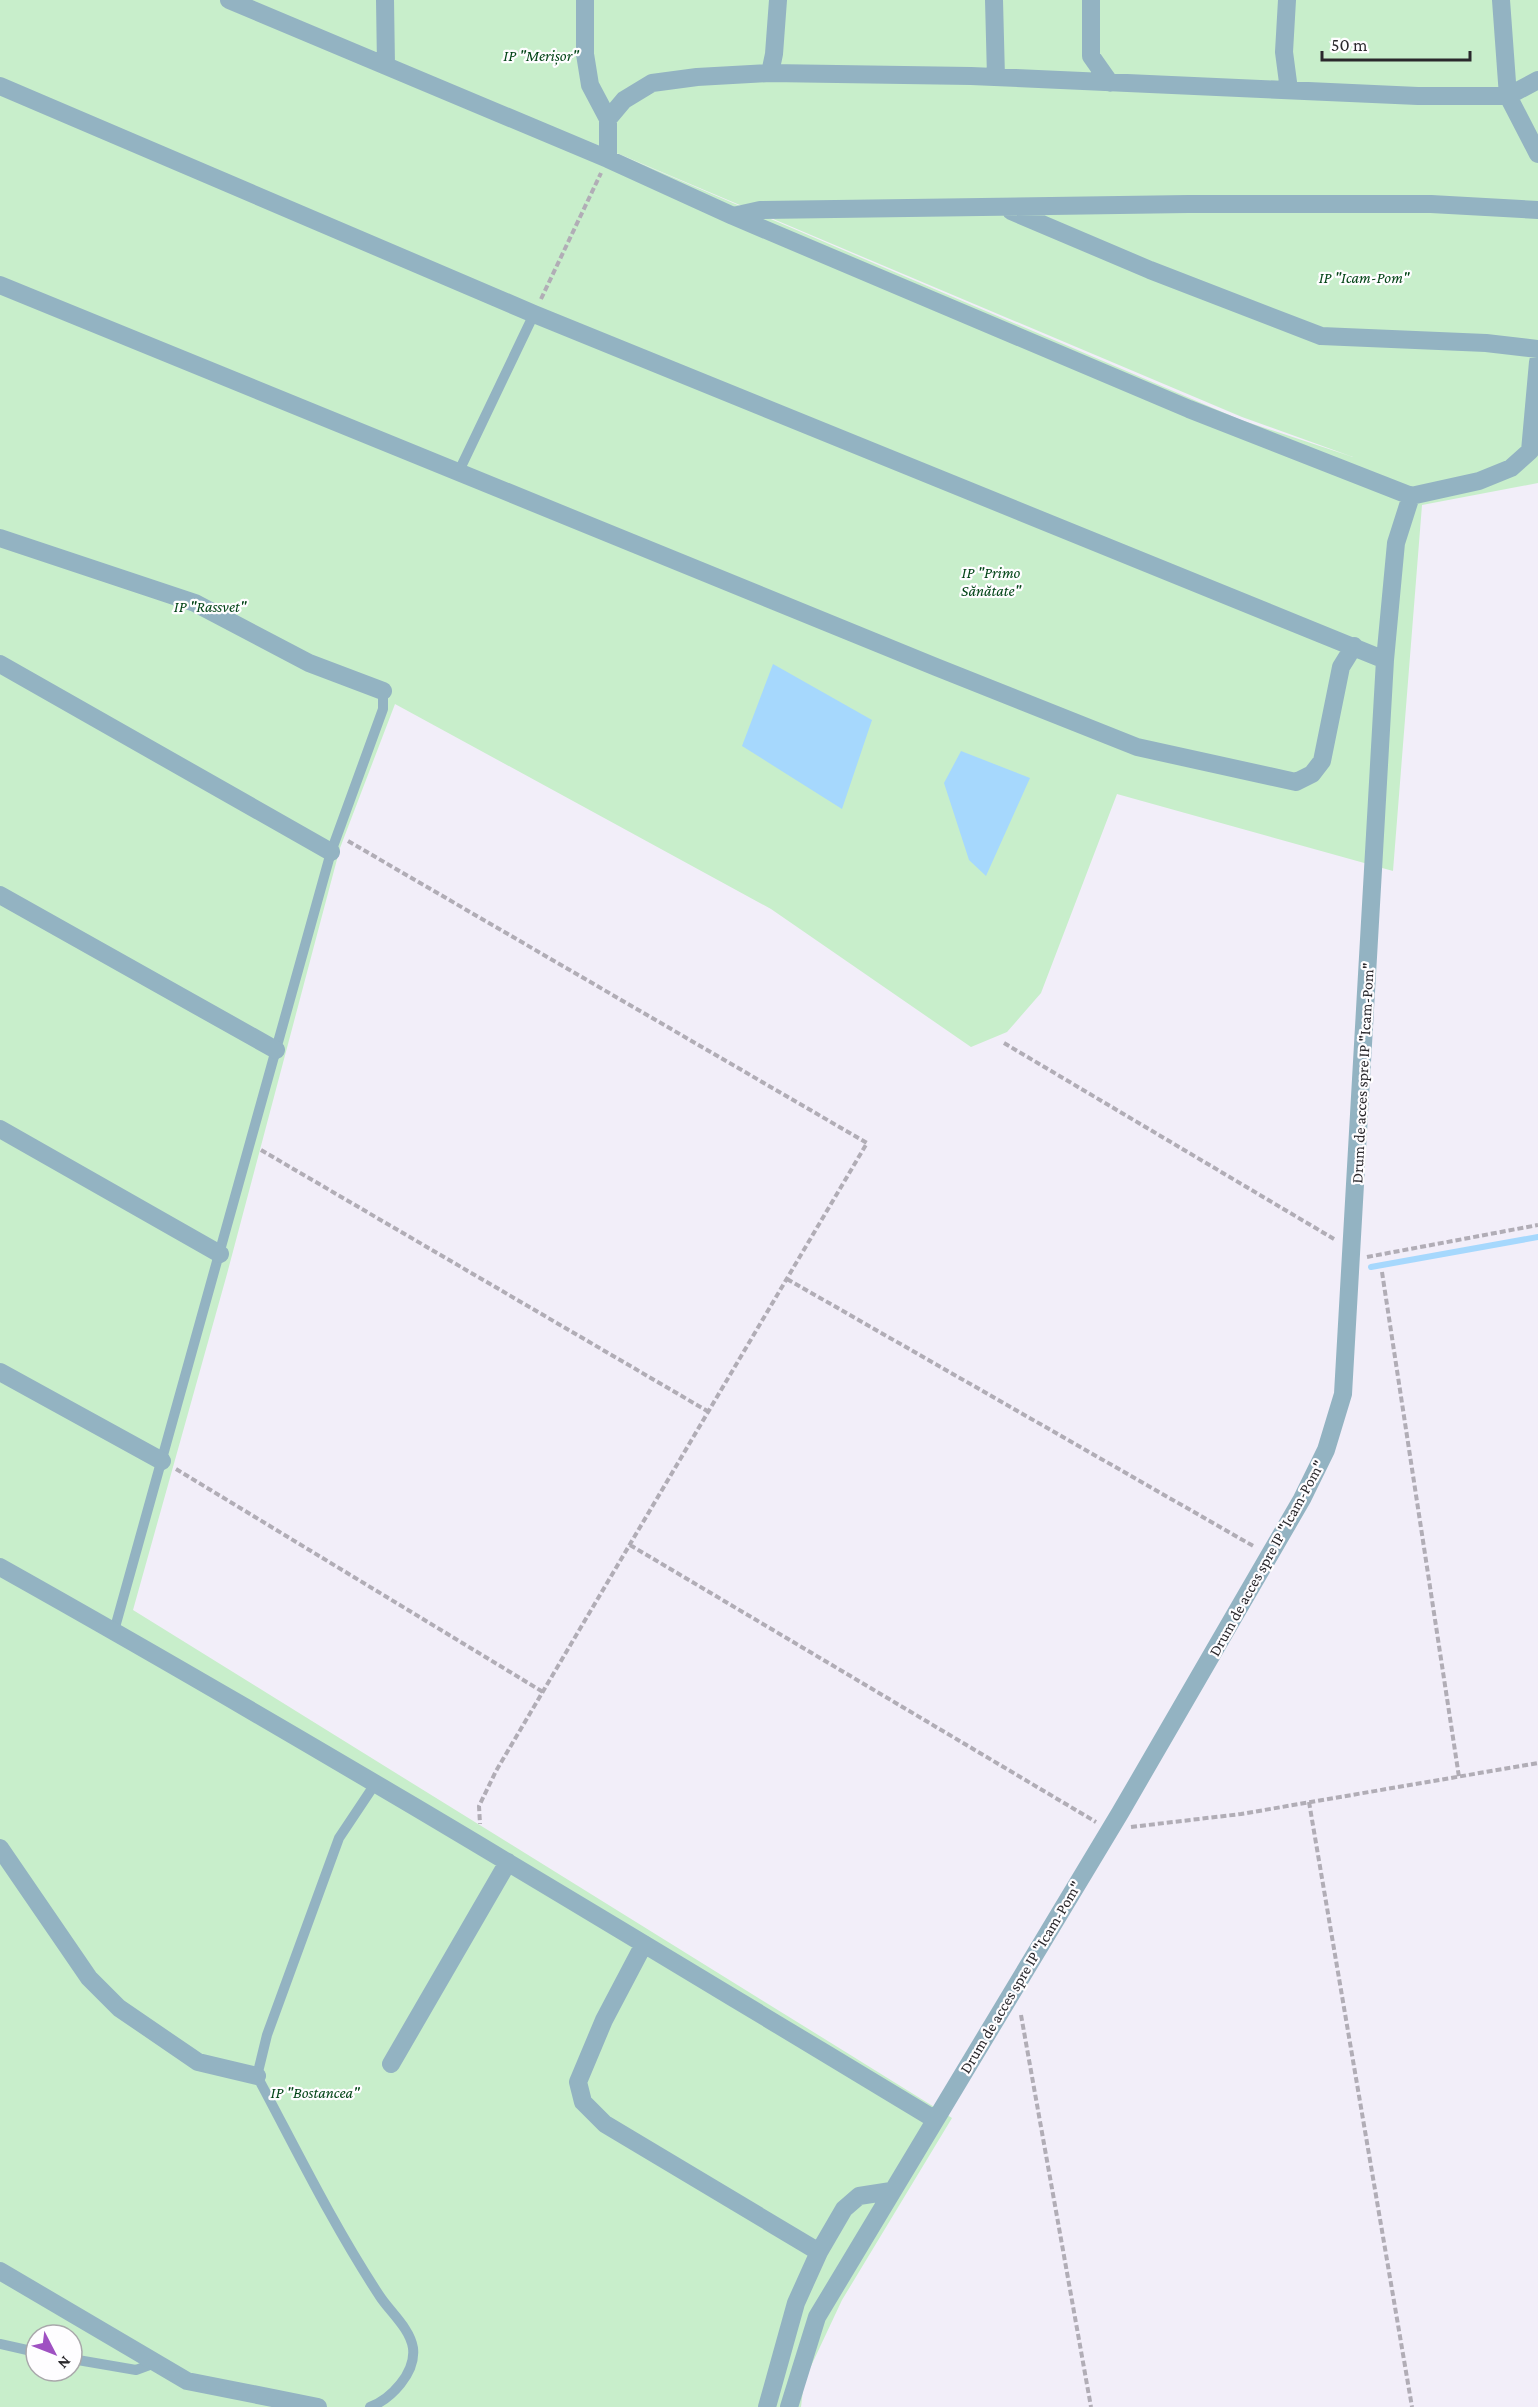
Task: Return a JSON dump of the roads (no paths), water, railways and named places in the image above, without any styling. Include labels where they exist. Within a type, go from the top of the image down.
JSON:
[{"type":"street","points":[[229,0],[608,159],[733,216],[1189,409],[1411,496],[1479,481],[1511,468],[1534,450],[1538,363]]},
{"type":"street","points":[[385,0],[387,65]]},
{"type":"street","points":[[585,0],[585,54],[590,85],[608,119],[608,159]]},
{"type":"street","points":[[770,73],[774,54],[778,0]]},
{"type":"street","points":[[994,0],[996,77]]},
{"type":"street","points":[[1091,0],[1091,56],[1110,83]]},
{"type":"street","points":[[1287,0],[1284,52],[1289,90]]},
{"type":"street","points":[[1501,0],[1508,96],[1538,154]]},
{"type":"street","points":[[608,119],[624,100],[652,83],[697,77],[770,73],[996,77],[1418,96],[1508,96],[1538,80]]},
{"type":"street","points":[[0,87],[534,314],[1385,660]]},
{"type":"street","points":[[733,216],[760,210],[1188,204],[1431,204],[1538,210]]},
{"type":"street","points":[[1004,208],[1150,270],[1321,336],[1485,342],[1538,349]]},
{"type":"street","points":[[0,285],[1137,747],[1296,782],[1312,774],[1322,761],[1341,667],[1354,646]]},
{"type":"street","name":"Drum de acces spre IP \"Icam-Pom\"","points":[[789,2407],[817,2317],[934,2119],[1110,1830],[1302,1499],[1326,1450],[1343,1394],[1385,660],[1396,543],[1411,496]]},
{"type":"street","points":[[0,538],[195,603],[309,663],[383,691]]},
{"type":"street","points":[[0,664],[331,852]]},
{"type":"street","points":[[0,894],[276,1050]]},
{"type":"street","points":[[0,1129],[220,1254]]},
{"type":"street","points":[[0,1372],[162,1461]]},
{"type":"street","points":[[0,1567],[114,1631],[481,1846],[934,2119]]},
{"type":"street","points":[[0,1848],[89,1978],[119,2008],[198,2062],[257,2076]]},
{"type":"street","points":[[391,2064],[508,1862]]},
{"type":"street","points":[[644,1944],[604,2020],[578,2082],[583,2102],[605,2124],[819,2252]]},
{"type":"street","points":[[767,2407],[796,2303],[819,2252],[844,2209],[860,2196],[891,2191]]},
{"type":"street","points":[[0,2271],[187,2381],[318,2407]]},
{"type":"lane","points":[[459,471],[534,314]]},
{"type":"lane","points":[[114,1631],[331,852],[383,709],[383,691]]},
{"type":"lane","points":[[370,2407],[379,2403],[403,2380],[410,2366],[413,2348],[407,2332],[379,2295],[345,2237],[257,2076],[267,2035],[339,1838],[375,1784]]},
{"type":"lane","points":[[0,2344],[24,2349]]},
{"type":"lane","points":[[84,2361],[135,2370],[155,2363]]},
{"type":"water","points":[[773,664],[872,720],[842,809],[742,746]]},
{"type":"water","points":[[961,751],[1030,778],[986,876],[969,860],[944,783]]},
{"type":"waterway","points":[[1371,1267],[1538,1237]]},
{"type":"park label","name":"IP \"Merișor\"","points":[[541,55]]},
{"type":"park label","name":"IP \"Icam-Pom\"","points":[[1364,277]]},
{"type":"park label","name":"IP \"Primo Sănătate\"","points":[[991,581]]},
{"type":"park label","name":"IP \"Rassvet\"","points":[[210,606]]},
{"type":"park label","name":"IP \"Bostancea\"","points":[[315,2092]]}]
